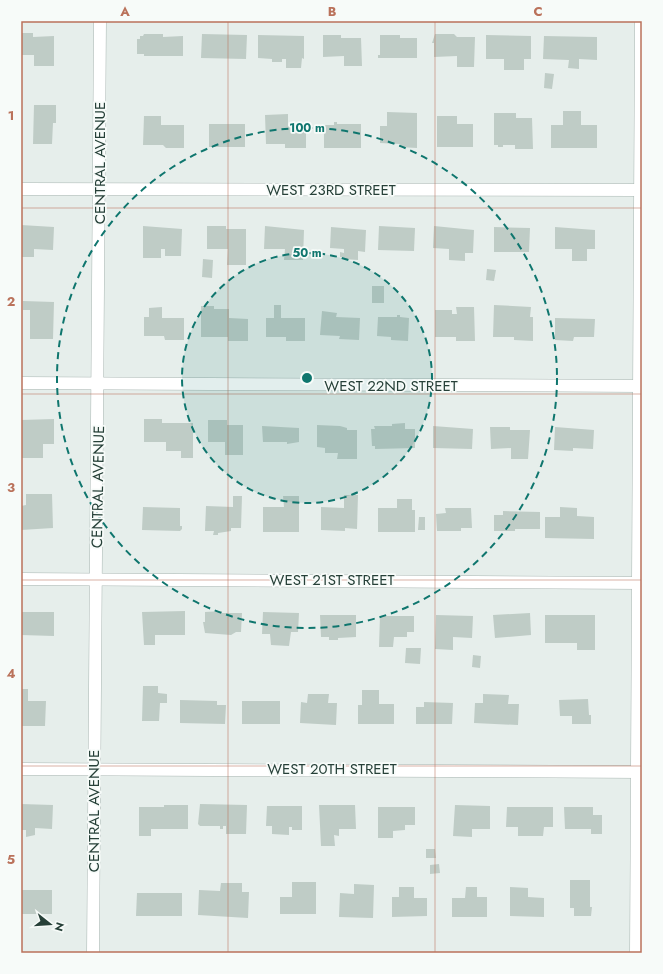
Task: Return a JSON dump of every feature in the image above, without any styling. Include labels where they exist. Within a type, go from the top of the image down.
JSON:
[{"type":"street","name":"CENTRAL AVENUE","points":[[93,953],[99,384],[100,21]]},
{"type":"street","points":[[636,953],[640,772],[640,386],[642,190],[641,21]]},
{"type":"street","name":"WEST 23RD STREET","points":[[21,189],[642,190]]},
{"type":"street","name":"WEST 22ND STREET","points":[[21,383],[640,386]]},
{"type":"street","name":"WEST 21ST STREET","points":[[21,578],[640,583]]},
{"type":"street","name":"WEST 20TH STREET","points":[[21,768],[640,772]]},
{"type":"building","points":[[21,33],[33,33],[33,37],[54,36],[54,66],[34,66],[34,55],[21,55]]},
{"type":"building","points":[[144,34],[163,34],[163,37],[183,36],[183,56],[144,56],[144,54],[137,54],[137,39],[140,39],[140,36],[143,36]]},
{"type":"building","points":[[202,34],[247,35],[246,59],[201,58]]},
{"type":"building","points":[[435,34],[454,34],[457,37],[475,37],[474,67],[457,67],[457,56],[434,57],[434,43],[432,43]]},
{"type":"building","points":[[258,35],[304,36],[304,59],[302,58],[301,68],[286,68],[286,59],[282,59],[282,62],[272,62],[272,59],[258,58]]},
{"type":"building","points":[[323,35],[341,35],[341,38],[361,38],[362,66],[344,66],[344,56],[323,57]]},
{"type":"building","points":[[380,35],[400,35],[400,38],[417,38],[417,58],[378,58],[378,55],[380,55]]},
{"type":"building","points":[[486,35],[531,36],[531,59],[524,59],[524,70],[504,70],[504,59],[486,59]]},
{"type":"building","points":[[544,36],[597,37],[597,60],[579,59],[579,69],[568,68],[569,60],[543,59]]},
{"type":"building","points":[[545,73],[554,74],[552,89],[544,88]]},
{"type":"building","points":[[34,105],[56,105],[56,123],[53,123],[52,144],[33,144]]},
{"type":"building","points":[[563,111],[581,111],[581,125],[597,125],[597,148],[551,148],[551,125],[563,125]]},
{"type":"building","points":[[387,112],[417,113],[417,148],[399,147],[400,144],[380,143],[380,126],[387,126]]},
{"type":"building","points":[[494,113],[516,113],[516,118],[532,118],[533,149],[515,149],[515,145],[503,145],[503,147],[498,147],[498,145],[494,145]]},
{"type":"building","points":[[288,114],[288,126],[306,126],[306,148],[285,148],[285,144],[266,144],[265,115]]},
{"type":"building","points":[[144,116],[161,116],[161,125],[184,125],[184,148],[166,148],[163,145],[143,145]]},
{"type":"building","points":[[437,116],[457,116],[457,124],[473,124],[473,147],[437,147]]},
{"type":"building","points":[[334,122],[337,122],[337,124],[361,124],[361,148],[324,148],[324,125],[334,125]]},
{"type":"building","points":[[209,124],[245,124],[245,147],[209,147]]},
{"type":"building","points":[[21,225],[54,227],[53,250],[34,249],[34,257],[21,257]]},
{"type":"building","points":[[143,226],[182,229],[181,256],[165,256],[165,249],[161,249],[161,258],[143,258]]},
{"type":"building","points":[[207,226],[226,226],[226,229],[246,229],[246,265],[227,265],[228,249],[207,249]]},
{"type":"building","points":[[265,226],[304,230],[303,260],[284,260],[285,249],[264,249]]},
{"type":"building","points":[[379,226],[415,228],[414,251],[378,250]]},
{"type":"building","points":[[434,226],[474,230],[473,253],[465,253],[465,261],[449,260],[449,249],[433,248]]},
{"type":"building","points":[[331,227],[366,230],[365,252],[358,251],[358,260],[343,259],[343,257],[340,257],[340,252],[344,253],[344,249],[330,248]]},
{"type":"building","points":[[494,227],[530,228],[529,252],[494,252]]},
{"type":"building","points":[[555,227],[595,230],[595,249],[587,249],[587,261],[572,261],[572,249],[555,249]]},
{"type":"building","points":[[203,259],[213,260],[212,278],[202,277]]},
{"type":"building","points":[[487,269],[496,270],[494,281],[486,280]]},
{"type":"building","points":[[372,286],[384,286],[384,303],[372,303]]},
{"type":"building","points":[[23,301],[54,302],[53,339],[30,339],[30,310],[23,310]]},
{"type":"building","points":[[274,305],[281,305],[281,318],[305,318],[305,341],[286,341],[286,337],[266,337],[266,318],[274,318]]},
{"type":"building","points":[[494,305],[531,307],[530,317],[533,317],[533,341],[514,340],[514,337],[493,337]]},
{"type":"building","points":[[201,306],[214,306],[214,309],[229,309],[229,318],[248,319],[248,341],[228,341],[228,337],[201,337]]},
{"type":"building","points":[[162,307],[162,318],[184,318],[184,340],[165,340],[164,336],[144,336],[144,317],[149,317],[149,308]]},
{"type":"building","points":[[456,307],[474,307],[475,341],[456,341],[456,337],[435,337],[435,310],[452,310],[452,314],[457,314]]},
{"type":"building","points":[[322,311],[337,313],[336,317],[360,318],[359,340],[339,339],[340,336],[320,335]]},
{"type":"building","points":[[397,315],[400,315],[400,317],[409,318],[408,341],[391,340],[391,337],[377,336],[378,317],[397,317]]},
{"type":"building","points":[[555,318],[595,319],[594,337],[574,337],[573,341],[555,340]]},
{"type":"building","points":[[54,419],[54,444],[43,444],[43,458],[21,458],[21,420]]},
{"type":"building","points":[[144,419],[162,419],[162,423],[193,423],[193,458],[181,458],[181,451],[166,451],[166,442],[144,442]]},
{"type":"building","points":[[208,420],[227,420],[227,425],[243,425],[243,455],[225,455],[225,442],[208,442]]},
{"type":"building","points":[[405,423],[405,429],[415,429],[415,448],[375,449],[375,446],[372,446],[371,429],[375,429],[374,426],[392,426],[392,424]]},
{"type":"building","points":[[317,425],[340,426],[347,428],[347,430],[357,430],[357,459],[337,459],[338,453],[325,453],[325,448],[317,447]]},
{"type":"building","points":[[262,426],[299,428],[299,442],[287,444],[287,442],[263,442]]},
{"type":"building","points":[[433,426],[473,429],[472,449],[433,448]]},
{"type":"building","points":[[490,427],[510,427],[510,430],[530,430],[528,459],[511,459],[511,448],[491,449]]},
{"type":"building","points":[[555,427],[594,430],[593,449],[573,448],[573,451],[554,450]]},
{"type":"building","points":[[26,494],[52,494],[53,528],[21,530],[21,506],[26,505]]},
{"type":"building","points":[[344,495],[358,495],[357,529],[345,528],[345,531],[321,530],[321,507],[344,508]]},
{"type":"building","points":[[233,496],[242,496],[241,528],[231,528],[231,531],[218,533],[218,535],[213,535],[214,531],[205,531],[206,506],[233,507]]},
{"type":"building","points":[[283,496],[299,496],[299,532],[263,532],[263,507],[284,507]]},
{"type":"building","points":[[397,499],[412,499],[412,510],[415,510],[415,532],[378,532],[378,508],[397,508]]},
{"type":"building","points":[[143,507],[180,508],[180,526],[182,526],[182,529],[180,531],[142,530]]},
{"type":"building","points":[[560,507],[577,508],[577,516],[594,517],[594,539],[545,538],[545,517],[560,517]]},
{"type":"building","points":[[445,508],[471,508],[472,528],[461,528],[461,531],[437,531],[436,514],[446,513]]},
{"type":"building","points":[[503,511],[540,512],[540,529],[494,531],[494,515],[503,515]]},
{"type":"building","points":[[419,517],[425,517],[425,530],[418,530]]},
{"type":"building","points":[[185,611],[185,635],[155,635],[155,645],[144,645],[142,612]]},
{"type":"building","points":[[222,611],[222,613],[242,613],[241,632],[236,632],[231,635],[205,633],[203,622],[205,622],[205,612]]},
{"type":"building","points":[[21,612],[54,612],[54,636],[21,635]]},
{"type":"building","points":[[263,612],[299,613],[298,632],[291,632],[289,646],[271,645],[270,634],[262,634]]},
{"type":"building","points":[[530,613],[531,635],[495,638],[493,615]]},
{"type":"building","points":[[320,615],[356,615],[356,637],[329,640],[329,637],[321,637]]},
{"type":"building","points":[[436,615],[473,616],[472,638],[453,637],[453,650],[435,649]]},
{"type":"building","points":[[545,615],[595,615],[595,650],[577,650],[577,643],[545,643]]},
{"type":"building","points":[[380,616],[414,616],[414,632],[407,632],[407,637],[394,637],[393,647],[379,647]]},
{"type":"building","points":[[406,648],[421,648],[420,664],[405,663]]},
{"type":"building","points":[[473,655],[481,656],[480,668],[472,667]]},
{"type":"building","points":[[143,686],[158,686],[158,693],[167,694],[167,703],[160,703],[159,721],[142,721]]},
{"type":"building","points":[[21,689],[28,689],[28,701],[46,701],[45,726],[21,726]]},
{"type":"building","points":[[362,690],[379,690],[379,704],[394,704],[394,724],[358,724],[358,705],[362,705]]},
{"type":"building","points":[[308,694],[329,694],[328,703],[337,703],[336,725],[300,723],[301,702],[307,703]]},
{"type":"building","points":[[483,694],[509,695],[508,704],[519,704],[518,725],[474,723],[475,703],[483,703]]},
{"type":"building","points":[[588,699],[591,724],[572,724],[572,716],[560,716],[559,700]]},
{"type":"building","points":[[180,700],[217,701],[217,705],[226,705],[225,724],[180,723]]},
{"type":"building","points":[[242,701],[280,701],[280,724],[242,724]]},
{"type":"building","points":[[424,702],[453,703],[452,724],[416,724],[416,707],[424,707]]},
{"type":"building","points":[[21,804],[53,805],[52,829],[35,828],[35,835],[26,837],[26,830],[21,830]]},
{"type":"building","points":[[200,804],[247,805],[246,834],[226,834],[226,826],[223,826],[223,829],[220,829],[220,826],[200,826],[198,824]]},
{"type":"building","points":[[164,805],[188,805],[188,829],[151,829],[151,836],[139,836],[139,807],[164,807]]},
{"type":"building","points":[[319,805],[355,805],[356,829],[339,829],[339,836],[334,835],[335,846],[321,846]]},
{"type":"building","points":[[455,805],[490,806],[490,829],[472,829],[472,837],[453,836]]},
{"type":"building","points":[[267,806],[302,806],[302,830],[292,830],[292,827],[289,827],[289,835],[272,834],[272,826],[266,826]]},
{"type":"building","points":[[378,807],[415,807],[415,825],[405,825],[405,830],[393,831],[393,838],[378,838]]},
{"type":"building","points":[[507,807],[553,807],[553,827],[544,827],[543,836],[518,836],[518,827],[506,827]]},
{"type":"building","points":[[564,807],[593,807],[593,815],[602,815],[602,834],[591,834],[591,829],[565,829]]},
{"type":"building","points":[[426,849],[435,849],[436,858],[426,858]]},
{"type":"building","points":[[439,864],[440,873],[430,874],[430,865]]},
{"type":"building","points":[[570,880],[590,880],[590,907],[592,907],[591,916],[574,916],[574,908],[570,908]]},
{"type":"building","points":[[292,882],[316,882],[316,914],[280,914],[280,897],[292,897]]},
{"type":"building","points":[[221,883],[242,883],[242,892],[249,892],[248,918],[198,915],[199,890],[220,891]]},
{"type":"building","points":[[354,884],[374,885],[373,918],[339,917],[340,893],[354,894]]},
{"type":"building","points":[[399,887],[414,887],[414,898],[427,898],[427,916],[392,917],[392,897],[399,897]]},
{"type":"building","points":[[466,887],[477,887],[477,897],[487,897],[487,917],[452,917],[452,898],[465,898]]},
{"type":"building","points":[[510,887],[528,888],[528,897],[544,898],[544,917],[510,916]]},
{"type":"building","points":[[21,890],[52,890],[52,914],[21,914]]},
{"type":"building","points":[[137,893],[182,893],[182,916],[136,916]]}]
